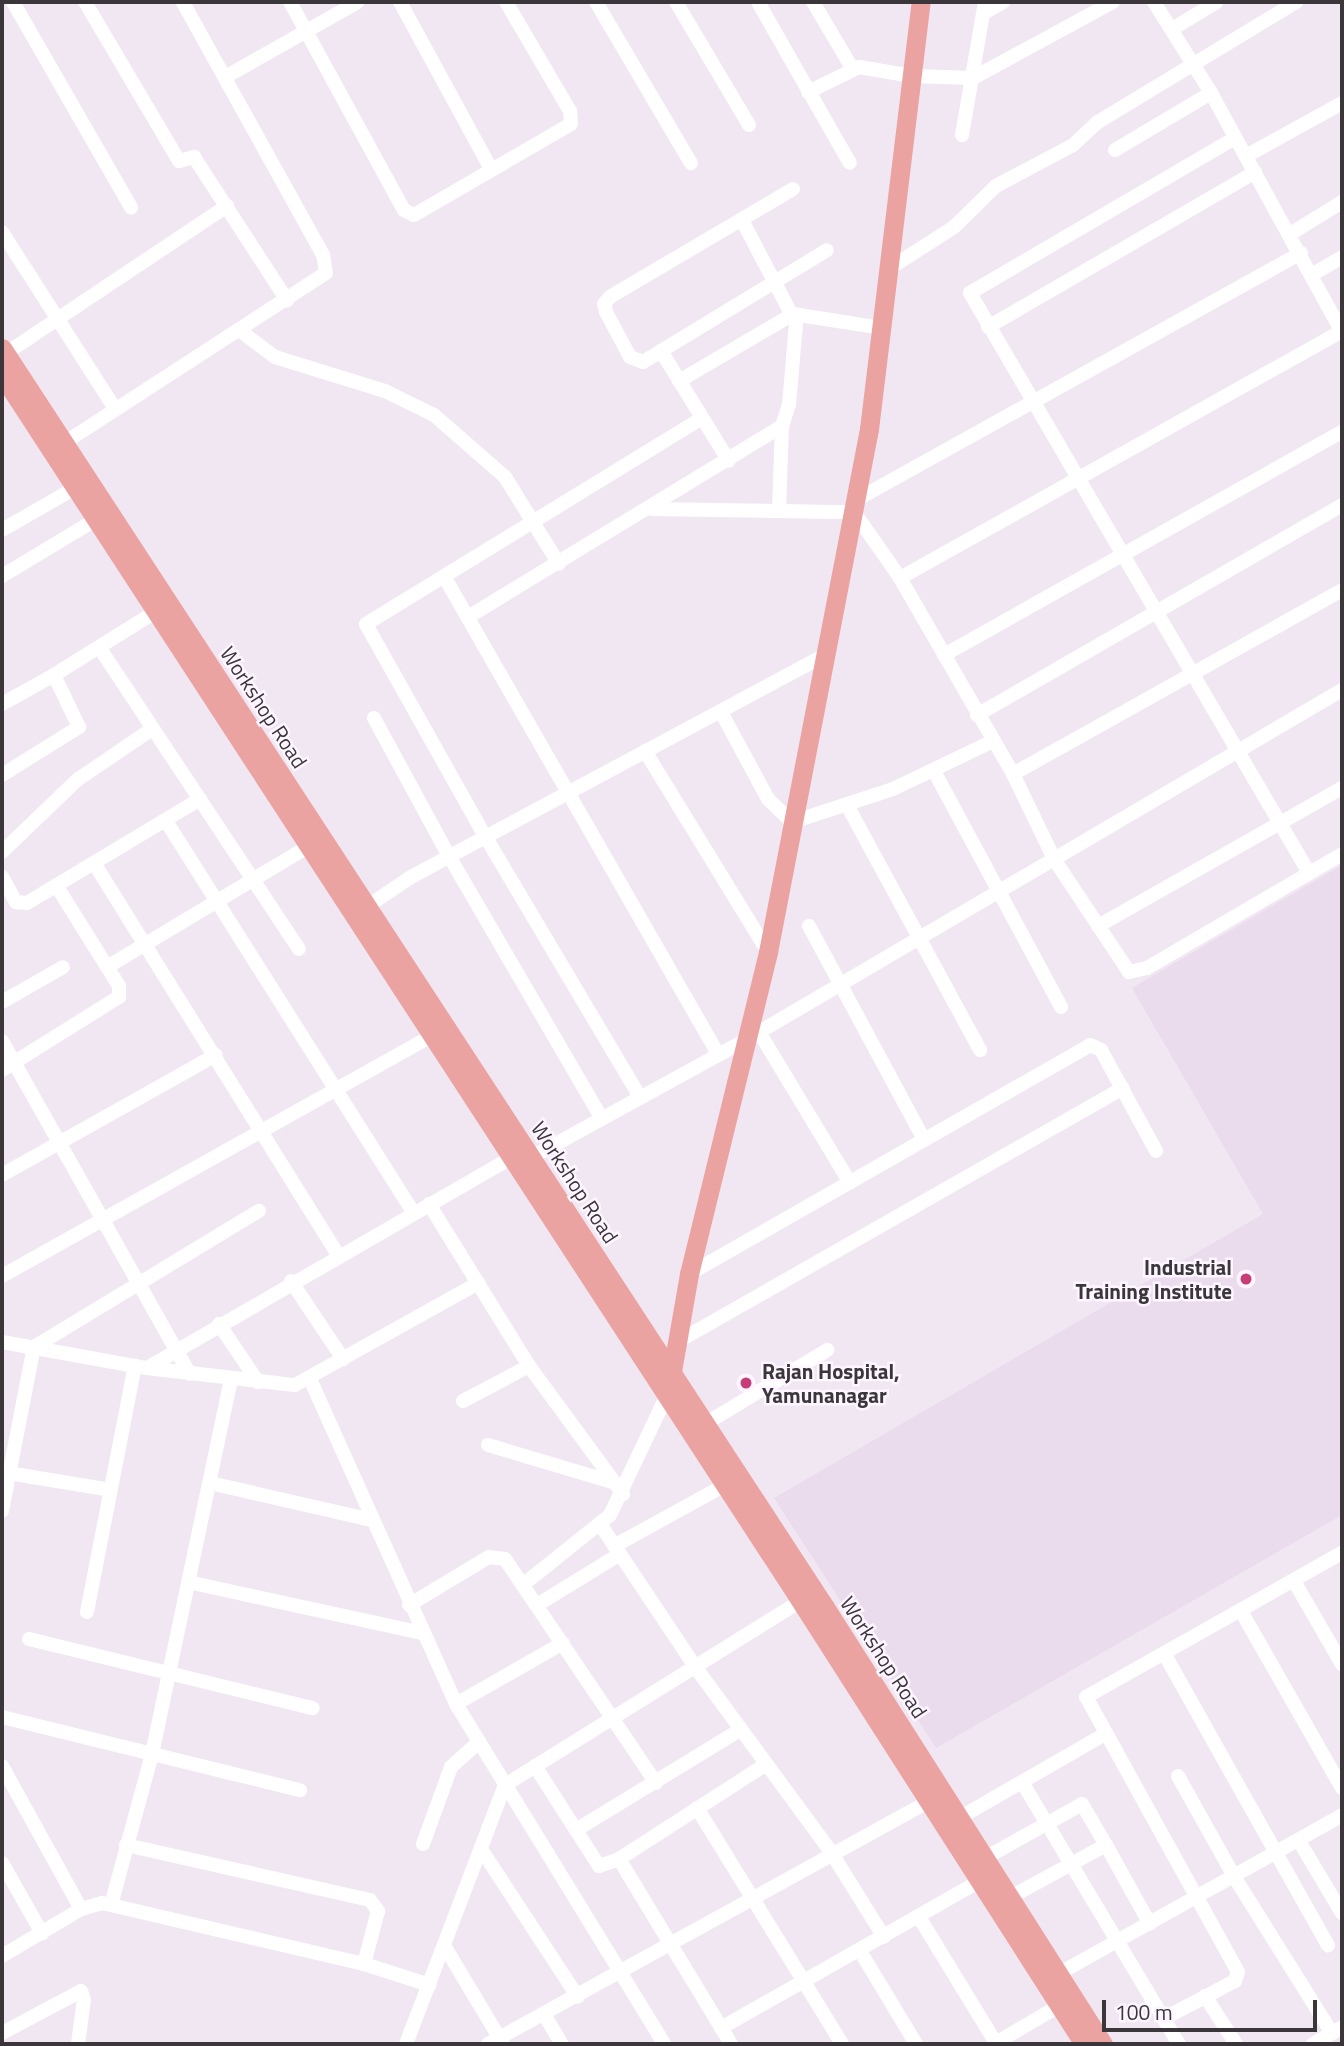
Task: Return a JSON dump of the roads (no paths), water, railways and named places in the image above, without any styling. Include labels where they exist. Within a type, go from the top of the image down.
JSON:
[{"type":"main road","points":[[667,1395],[689,1275],[754,1035],[792,822],[828,653],[855,506],[881,328],[921,2]]},
{"type":"main road","name":"Workshop Road","points":[[4,351],[316,841],[433,1035],[800,1601],[986,1871]]},
{"type":"main road","name":"Workshop Road","points":[[2,375],[157,611],[316,841],[368,906],[532,1157],[705,1424],[936,1797],[959,1818],[1059,2006],[1084,2044]]},
{"type":"main road","name":"Workshop Road","points":[[1002,1902],[1058,1974],[1104,2044]]},
{"type":"street","points":[[13,2],[131,207]]},
{"type":"street","points":[[85,2],[179,161],[194,157],[287,300]]},
{"type":"street","points":[[64,443],[320,279],[327,266],[227,76],[183,2]]},
{"type":"street","points":[[290,2],[409,215],[420,213],[571,124],[570,111],[506,2]]},
{"type":"street","points":[[227,76],[358,2]]},
{"type":"street","points":[[400,2],[491,169]]},
{"type":"street","points":[[596,2],[691,163]]},
{"type":"street","points":[[676,2],[749,125]]},
{"type":"street","points":[[758,2],[850,163]]},
{"type":"street","points":[[813,2],[852,68]]},
{"type":"street","points":[[962,135],[985,7],[1003,2]]},
{"type":"street","points":[[808,92],[852,68],[912,76],[973,78],[1113,2]]},
{"type":"street","points":[[900,578],[1078,481],[1342,331],[1212,93],[1154,2]]},
{"type":"street","points":[[1172,29],[1217,2]]},
{"type":"street","points":[[887,270],[954,227],[984,194],[1073,145],[1098,122],[1296,2]]},
{"type":"street","points":[[1115,150],[1212,93]]},
{"type":"street","points":[[1246,156],[1342,103]]},
{"type":"street","points":[[1235,138],[974,289],[972,302],[1192,673],[1235,752],[1309,873]]},
{"type":"street","points":[[988,327],[1255,172]]},
{"type":"street","points":[[793,190],[604,304],[636,363],[661,351],[827,250]]},
{"type":"street","points":[[1290,234],[1342,202]]},
{"type":"street","points":[[4,351],[227,206]]},
{"type":"street","points":[[742,220],[793,314],[798,334],[782,426],[779,511]]},
{"type":"street","points":[[2,232],[115,409]]},
{"type":"street","points":[[652,509],[779,511],[855,506],[1032,403],[1301,253]]},
{"type":"street","points":[[1313,274],[1342,257]]},
{"type":"street","points":[[680,381],[793,314],[881,328]]},
{"type":"street","points":[[239,330],[275,357],[385,391],[434,415],[498,470],[559,564]]},
{"type":"street","points":[[661,351],[729,461]]},
{"type":"street","points":[[640,1097],[486,838],[366,624],[702,418]]},
{"type":"street","points":[[468,617],[652,509],[782,426]]},
{"type":"street","points":[[944,655],[1342,432]]},
{"type":"street","points":[[2,530],[75,488]]},
{"type":"street","points":[[977,715],[1342,505]]},
{"type":"street","points":[[855,506],[900,578],[1013,774],[1054,859],[1122,967],[1137,973],[1342,854]]},
{"type":"street","points":[[2,576],[97,519]]},
{"type":"street","points":[[445,578],[565,794],[718,1054]]},
{"type":"street","points":[[1013,774],[1342,590]]},
{"type":"street","points":[[2,704],[157,611]]},
{"type":"street","points":[[99,647],[299,949]]},
{"type":"street","points":[[368,906],[449,856],[828,653]]},
{"type":"street","points":[[2,775],[79,727],[54,675]]},
{"type":"street","points":[[532,1157],[754,1035],[1342,690]]},
{"type":"street","points":[[721,712],[768,799],[792,822],[847,805],[934,771],[993,741]]},
{"type":"street","points":[[374,718],[449,856],[602,1119]]},
{"type":"street","points":[[2,852],[77,780],[152,729]]},
{"type":"street","points":[[645,751],[768,952]]},
{"type":"street","points":[[934,771],[996,892],[1061,1007]]},
{"type":"street","points":[[1098,926],[1342,788]]},
{"type":"street","points":[[2,877],[21,905],[200,799]]},
{"type":"street","points":[[847,805],[916,939],[980,1050]]},
{"type":"street","points":[[166,821],[414,1213]]},
{"type":"street","points":[[107,967],[316,841]]},
{"type":"street","points":[[94,863],[339,1256]]},
{"type":"street","points":[[8,1066],[119,997],[118,986],[56,885]]},
{"type":"street","points":[[809,926],[924,1140]]},
{"type":"street","points":[[2,1002],[62,967]]},
{"type":"street","points":[[2,1276],[260,1129],[335,1092],[433,1035]]},
{"type":"street","points":[[754,1035],[850,1183]]},
{"type":"street","points":[[2,1041],[8,1066],[60,1143],[190,1374]]},
{"type":"street","points":[[689,1275],[1090,1045],[1101,1050],[1156,1151]]},
{"type":"street","points":[[2,1175],[216,1055]]},
{"type":"street","points":[[677,1342],[1123,1088]]},
{"type":"street","points":[[141,1367],[176,1351],[290,1281],[512,1157]]},
{"type":"street","points":[[429,1205],[529,1366],[623,1494]]},
{"type":"street","points":[[2,1511],[7,1473],[34,1347],[260,1211]]},
{"type":"street","points":[[290,1281],[343,1359]]},
{"type":"street","points":[[2,1342],[141,1367],[289,1386],[310,1379],[478,1283]]},
{"type":"street","points":[[219,1324],[258,1382]]},
{"type":"street","points":[[705,1424],[827,1350]]},
{"type":"street","points":[[463,1401],[529,1366]]},
{"type":"street","points":[[87,1612],[111,1490],[141,1367]]},
{"type":"street","points":[[310,1379],[409,1605],[456,1704],[664,2044]]},
{"type":"street","points":[[111,1905],[152,1754],[232,1380]]},
{"type":"street","points":[[524,1584],[600,1524],[623,1494],[667,1395]]},
{"type":"street","points":[[488,1445],[612,1482]]},
{"type":"street","points":[[7,1473],[111,1490]]},
{"type":"street","points":[[210,1483],[371,1520]]},
{"type":"street","points":[[537,1605],[617,1550],[725,1485]]},
{"type":"street","points":[[600,1524],[696,1668],[831,1852],[884,1937]]},
{"type":"street","points":[[1165,2018],[1235,1981],[1238,1972],[1086,1697],[1165,1655],[1342,1553]]},
{"type":"street","points":[[409,1605],[496,1555],[505,1559],[656,1783]]},
{"type":"street","points":[[1294,1581],[1342,1664]]},
{"type":"street","points":[[188,1582],[422,1633]]},
{"type":"street","points":[[411,2041],[430,1985],[483,1852],[505,1785],[800,1601]]},
{"type":"street","points":[[1241,1611],[1342,1788]]},
{"type":"street","points":[[29,1639],[168,1675],[313,1708]]},
{"type":"street","points":[[456,1704],[563,1643]]},
{"type":"street","points":[[1165,1655],[1328,1944]]},
{"type":"street","points":[[2,1717],[300,1790]]},
{"type":"street","points":[[576,1829],[740,1730]]},
{"type":"street","points":[[959,1818],[1105,1734]]},
{"type":"street","points":[[423,1844],[451,1767],[479,1742]]},
{"type":"street","points":[[536,1766],[599,1866],[619,1859],[765,1765]]},
{"type":"street","points":[[2,1766],[80,1909]]},
{"type":"street","points":[[1178,1776],[1235,1878],[1337,2030],[1313,2044]]},
{"type":"street","points":[[1022,1782],[1179,2044]]},
{"type":"street","points":[[445,1947],[497,2042],[831,1852],[936,1797]]},
{"type":"street","points":[[721,2028],[801,1980],[860,1951],[919,1917],[986,1871],[1046,1823],[1082,1804],[1150,1924]]},
{"type":"street","points":[[696,1808],[842,2044]]},
{"type":"street","points":[[1058,1974],[1198,1899],[1342,1815]]},
{"type":"street","points":[[1299,1841],[1342,1913]]},
{"type":"street","points":[[1002,1902],[1106,1844]]},
{"type":"street","points":[[126,1845],[370,1900],[378,1911],[363,1964]]},
{"type":"street","points":[[483,1852],[578,1997]]},
{"type":"street","points":[[619,1859],[731,2044]]},
{"type":"street","points":[[2,1863],[42,1933]]},
{"type":"street","points":[[2,1956],[80,1909],[111,1905],[363,1964],[430,1985]]},
{"type":"street","points":[[919,1917],[995,2044],[1059,2006]]},
{"type":"street","points":[[860,1951],[916,2044]]},
{"type":"street","points":[[2,2033],[77,1990],[84,2000],[78,2044]]},
{"type":"street","points":[[1206,1996],[1236,2044]]},
{"type":"street","points":[[545,2016],[562,2044]]},
{"type":"place","name":"Industrial Training Institute","points":[[1246,1279]]},
{"type":"place","name":"Rajan Hospital, Yamunanagar","points":[[746,1383]]}]
